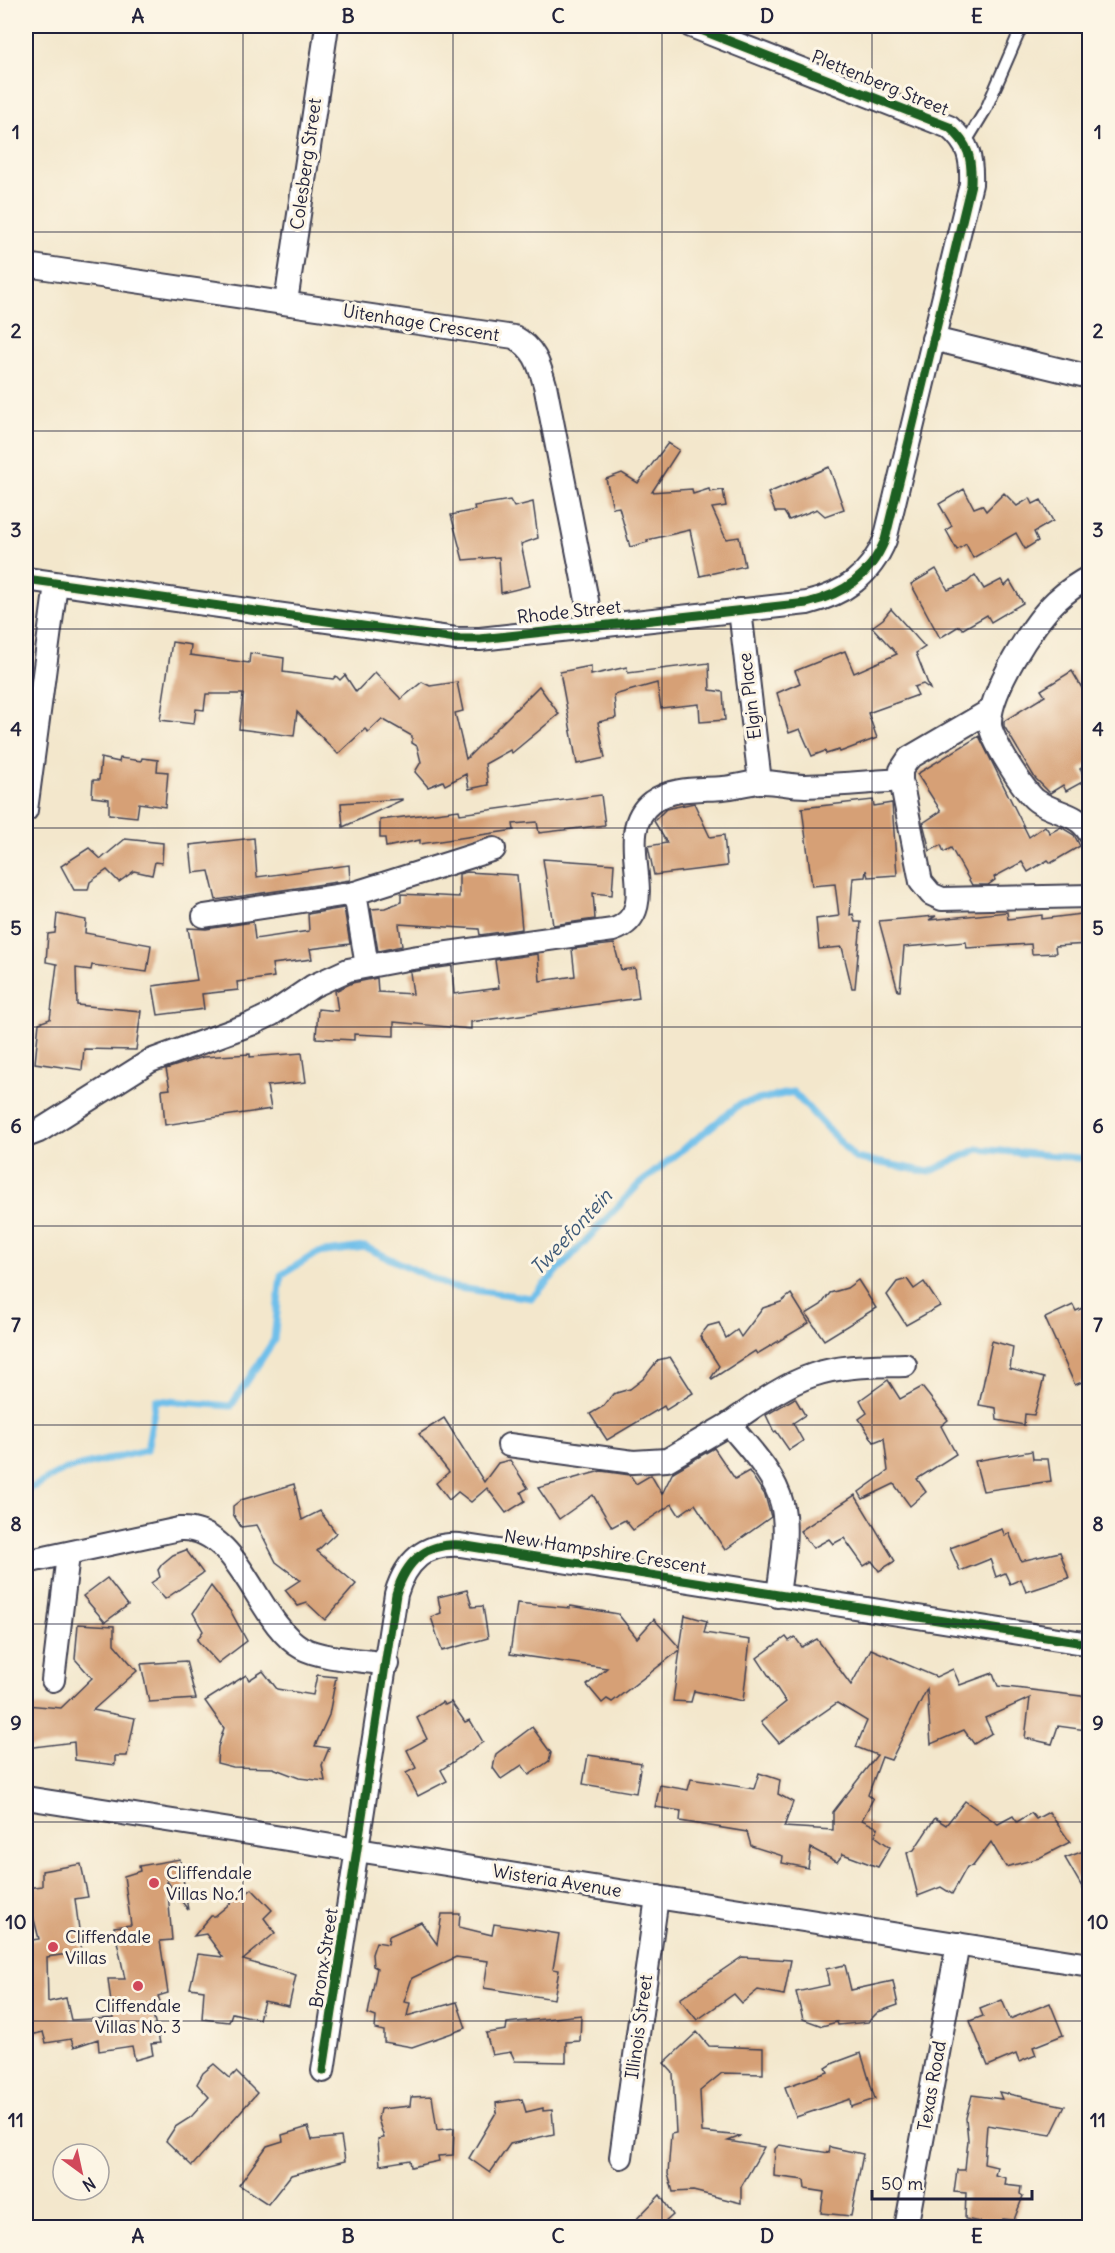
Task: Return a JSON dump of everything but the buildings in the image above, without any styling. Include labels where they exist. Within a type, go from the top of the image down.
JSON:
[{"type":"street","name":"Colesberg Street","points":[[286,302],[327,26]]},
{"type":"street","name":"Plettenberg Street","points":[[691,26],[949,127],[966,142]]},
{"type":"street","points":[[966,142],[970,155],[971,184],[933,339],[1089,377]]},
{"type":"street","name":"Uitenhage Crescent","points":[[26,265],[514,337],[532,350],[540,364],[592,626]]},
{"type":"street","name":"Rhode Street","points":[[26,579],[456,639],[480,639],[822,599],[852,584],[872,563],[885,540],[933,339]]},
{"type":"street","points":[[1089,577],[1055,602],[1037,624],[1002,684],[991,710],[990,726],[1025,787],[1037,801],[1078,820],[1089,834]]},
{"type":"street","points":[[26,810],[56,584]]},
{"type":"street","name":"Elgin Place","points":[[740,610],[760,782]]},
{"type":"street","points":[[991,710],[909,758],[901,770],[921,882],[931,894],[942,899],[1089,896]]},
{"type":"street","points":[[26,1136],[39,1131],[150,1061],[232,1033],[272,1014],[331,976],[367,966],[626,926],[632,921],[637,906],[635,832],[639,817],[650,804],[661,797],[683,790],[725,788],[760,782],[802,786],[901,780]]},
{"type":"street","points":[[204,916],[355,893],[494,849]]},
{"type":"street","points":[[355,893],[367,966]]},
{"type":"street","points":[[509,1445],[633,1462],[667,1460],[778,1392],[814,1374],[831,1370],[905,1365]]},
{"type":"street","points":[[729,1424],[770,1476],[782,1503],[783,1552],[778,1596]]},
{"type":"street","points":[[26,1562],[68,1555],[179,1529],[203,1531],[223,1547],[284,1632],[303,1648],[388,1664]]},
{"type":"street","name":"New Hampshire Crescent","points":[[358,1850],[388,1664],[396,1594],[401,1579],[417,1555],[444,1544],[1089,1644]]},
{"type":"street","points":[[53,1680],[68,1555]]},
{"type":"street","name":"Wisteria Avenue","points":[[26,1797],[1089,1965]]},
{"type":"street","name":"Bronx Street","points":[[323,2071],[358,1850]]},
{"type":"street","name":"Illinois Street","points":[[621,2157],[657,1897]]},
{"type":"street","name":"Texas Road","points":[[906,2228],[958,1944]]},
{"type":"lane","points":[[966,142],[986,109],[1022,26]]},
{"type":"waterway","name":"Tweefontein","points":[[26,1491],[64,1470],[147,1450],[156,1400],[231,1406],[274,1340],[281,1275],[317,1253],[365,1247],[451,1287],[532,1298],[638,1185],[740,1104],[793,1092],[855,1158],[929,1172],[978,1149],[1090,1159]]},
{"type":"cycle path","points":[[26,579],[456,639],[480,639],[807,603],[833,594],[854,582],[872,564],[885,540],[971,184],[968,152],[961,139],[949,127],[691,26]]},
{"type":"cycle path","points":[[323,2071],[396,1594],[411,1563],[427,1551],[437,1547],[460,1545],[1090,1644]]},
{"type":"place","name":"Cliffendale Villas No.1","points":[[154,1883]]},
{"type":"place","name":"Cliffendale Villas","points":[[53,1947]]},
{"type":"place","name":"Cliffendale Villas No. 3","points":[[138,1986]]}]
